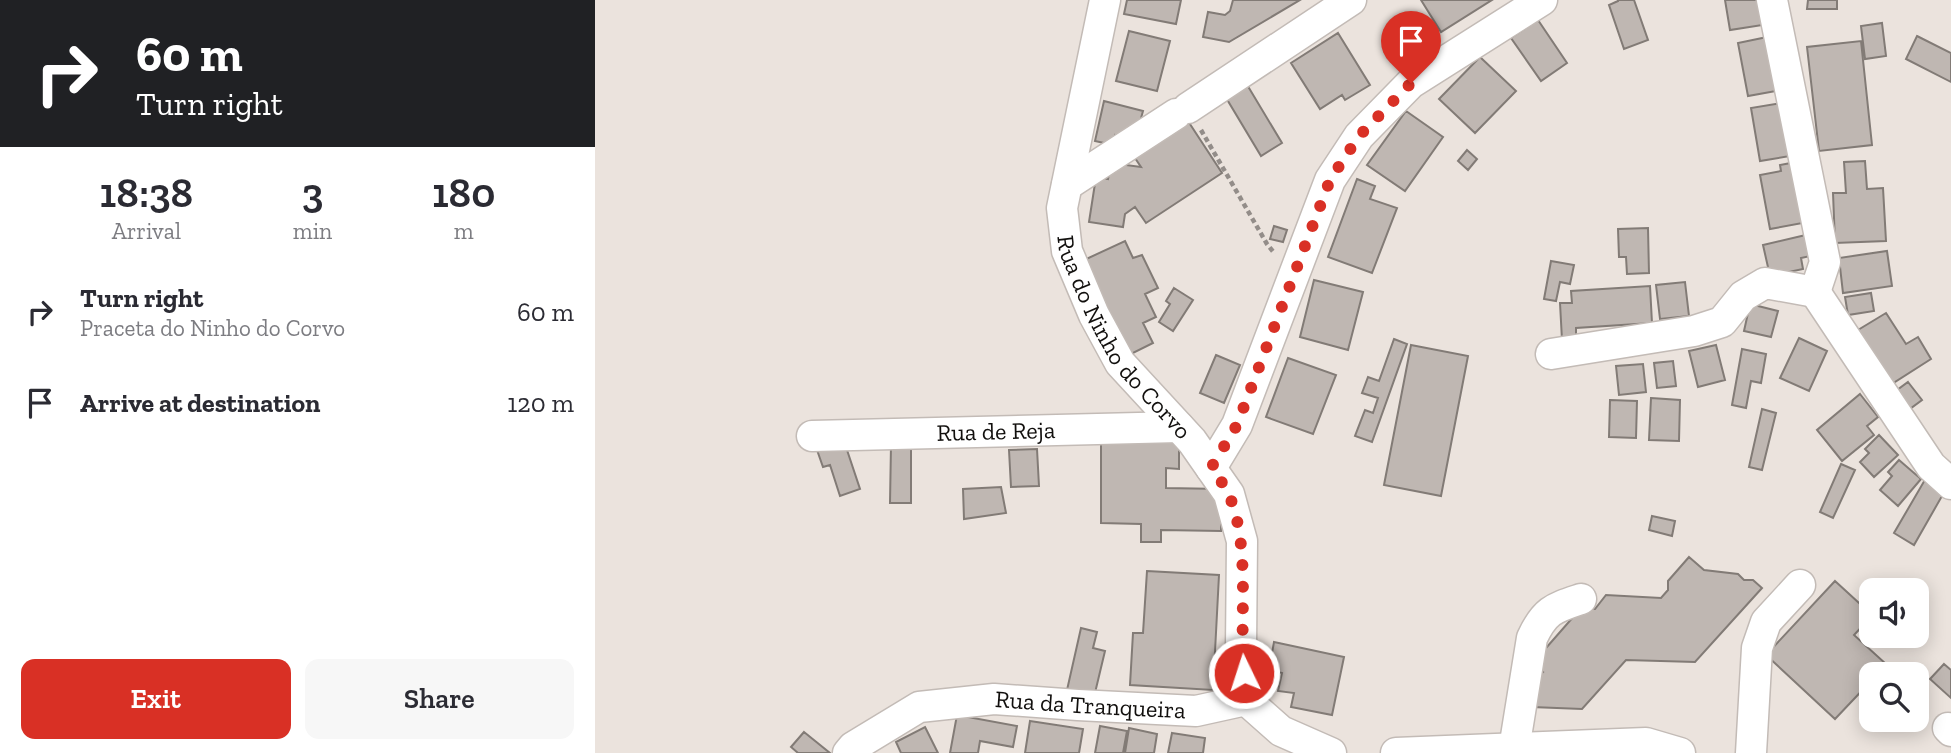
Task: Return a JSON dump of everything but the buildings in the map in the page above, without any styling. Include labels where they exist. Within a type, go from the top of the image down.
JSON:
[{"type":"street","name":"Rua do Ninho do Corvo","points":[[1105,0],[1062,208],[1067,251],[1094,315],[1120,363],[1192,441],[1229,494],[1242,541],[1241,647],[1246,699]]},
{"type":"street","points":[[1067,185],[1350,0]]},
{"type":"street","points":[[1211,468],[1237,425],[1330,180],[1359,136],[1411,83],[1542,0]]},
{"type":"street","points":[[1772,0],[1825,262],[1815,292]]},
{"type":"street","points":[[1551,355],[1694,331],[1722,322],[1743,296],[1765,283],[1815,292],[1931,466],[1951,484]]},
{"type":"street","name":"Rua de Reja","points":[[812,436],[1179,427]]},
{"type":"street","points":[[1751,753],[1757,648],[1766,622],[1800,585]]},
{"type":"street","points":[[1514,749],[1532,638],[1540,621],[1555,608],[1581,599]]},
{"type":"street","name":"Rua da Tranqueira","points":[[848,753],[853,747],[919,708],[994,699],[1196,710],[1246,699]]},
{"type":"street","points":[[1246,699],[1281,731],[1331,753]]},
{"type":"street","points":[[1396,753],[1646,743],[1680,753]]},
{"type":"path","points":[[1182,111],[1267,244]]},
{"type":"route","points":[[1244,673],[1241,647],[1242,541],[1229,494],[1211,468],[1237,425],[1330,180],[1359,136],[1411,83]]}]
